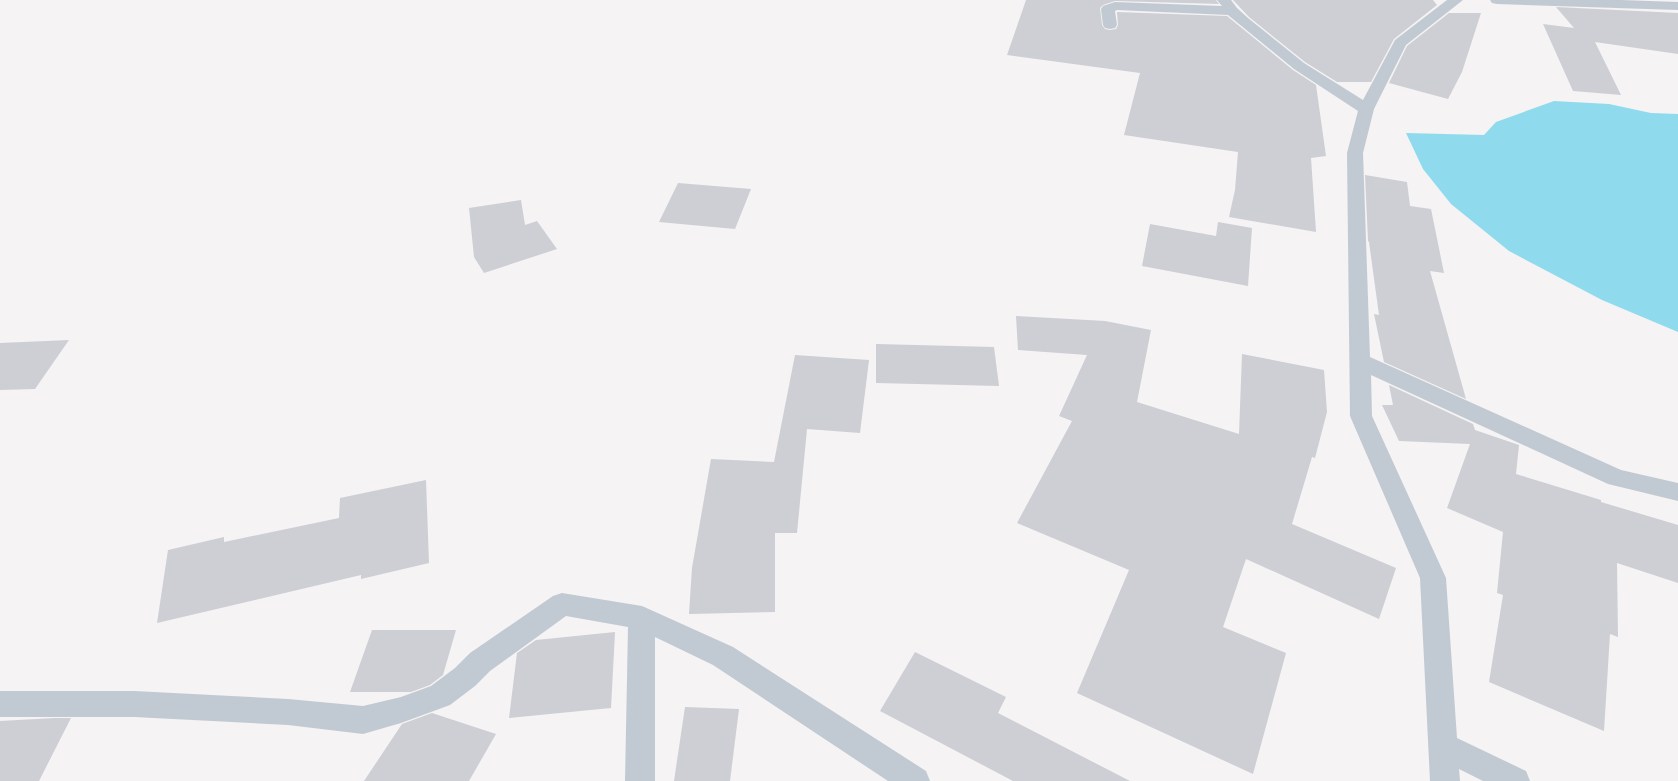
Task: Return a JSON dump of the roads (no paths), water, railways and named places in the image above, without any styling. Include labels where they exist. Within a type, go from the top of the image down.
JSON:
[{"type":"street","points":[[1445,781],[1433,578],[1361,416],[1355,153],[1366,109],[1400,43],[1456,0]]},
{"type":"street","points":[[1497,0],[1678,6]]},
{"type":"street","points":[[1110,25],[1108,9],[1114,6],[1228,5],[1299,66],[1366,109]]},
{"type":"street","points":[[1359,361],[1616,478],[1678,492]]},
{"type":"street","points":[[0,704],[134,704],[288,712],[363,720],[401,710],[440,696],[465,677],[480,662],[562,604],[642,618],[723,656],[915,781]]},
{"type":"street","points":[[640,781],[642,618]]},
{"type":"street","points":[[1443,746],[1515,781]]},
{"type":"water","points":[[1554,101],[1609,104],[1651,113],[1678,114],[1678,332],[1602,300],[1509,251],[1451,204],[1423,169],[1406,133],[1484,135],[1496,122]]}]
